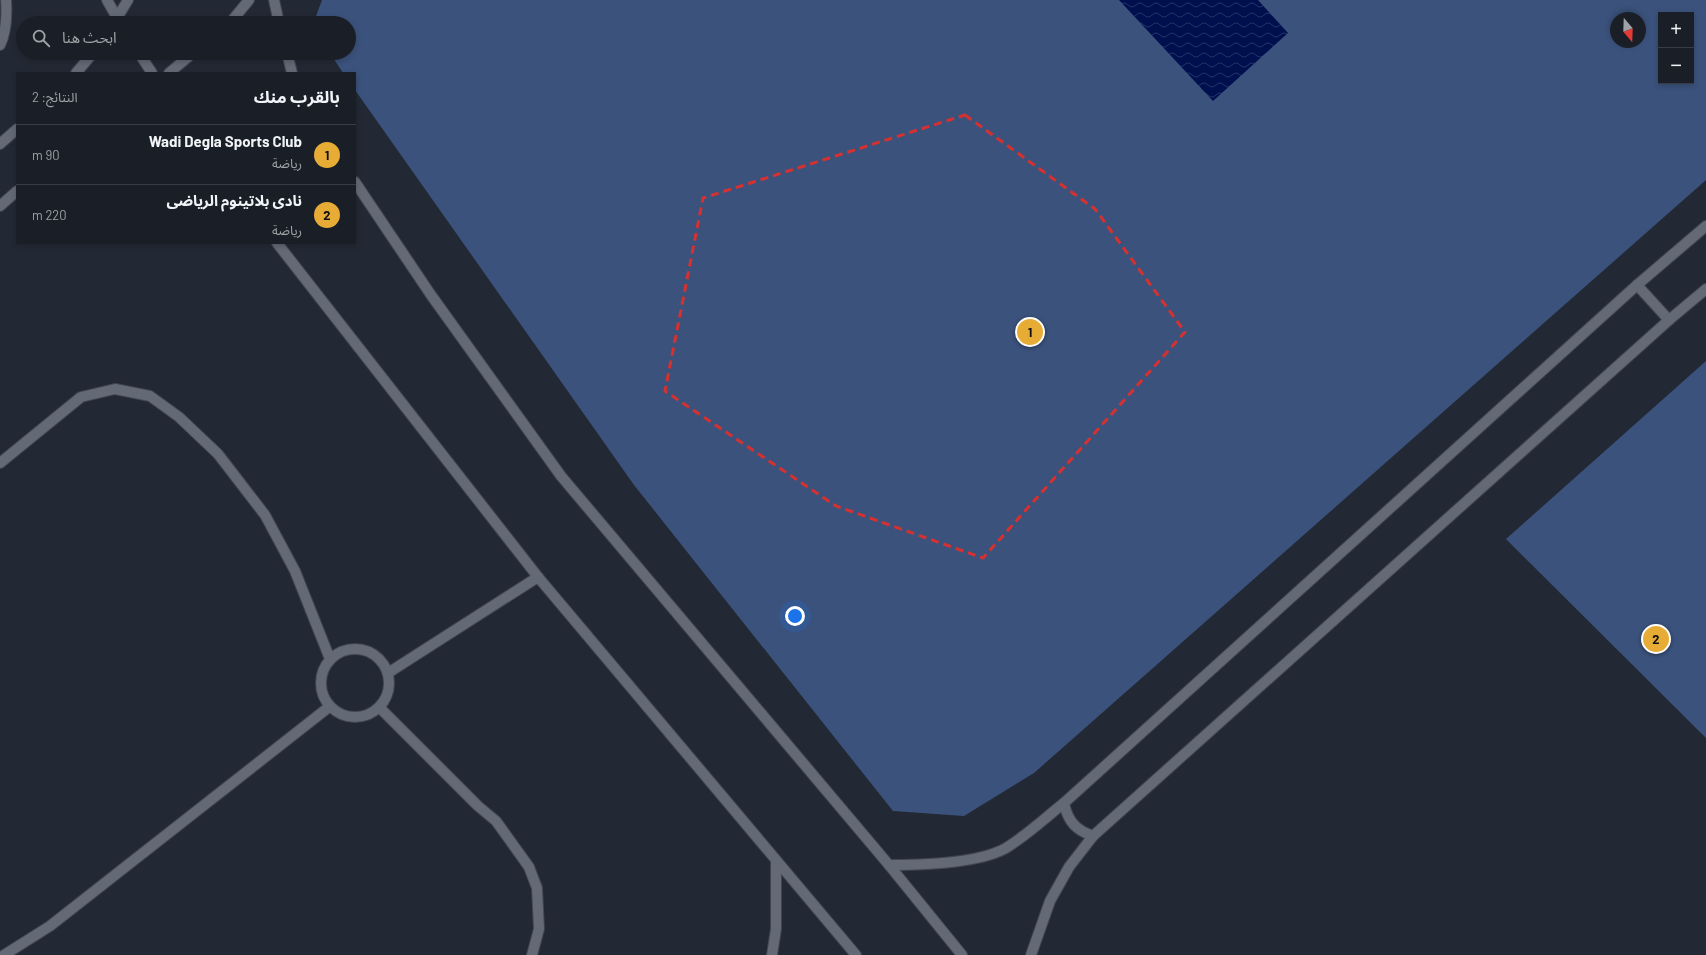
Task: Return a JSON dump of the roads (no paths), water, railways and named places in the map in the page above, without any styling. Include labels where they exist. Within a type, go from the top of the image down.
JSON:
[{"type":"street","points":[[0,45],[3,38],[7,16],[6,0]]},
{"type":"street","points":[[107,0],[115,16]]},
{"type":"street","points":[[120,16],[128,0]]},
{"type":"street","points":[[236,16],[249,0]]},
{"type":"street","points":[[274,0],[277,16]]},
{"type":"street","points":[[77,72],[87,60]]},
{"type":"street","points":[[144,60],[151,72]]},
{"type":"street","points":[[170,72],[185,60]]},
{"type":"street","points":[[289,60],[292,72]]},
{"type":"street","points":[[0,144],[16,130]]},
{"type":"street","points":[[356,183],[431,295],[562,476],[889,865],[962,955]]},
{"type":"street","points":[[0,206],[16,192]]},
{"type":"street","points":[[889,865],[922,865],[977,857],[1005,848],[1064,803],[1637,285],[1706,226]]},
{"type":"street","points":[[278,244],[538,577],[856,955]]},
{"type":"street","points":[[1637,285],[1669,320]]},
{"type":"street","points":[[1031,955],[1050,902],[1069,867],[1093,836],[1669,320],[1706,289]]},
{"type":"street","points":[[0,464],[81,397],[115,389],[150,396],[178,417],[218,454],[265,515],[295,571],[330,659]]},
{"type":"street","points":[[388,673],[538,577]]},
{"type":"street","points":[[353,649],[368,651],[380,660],[388,673],[390,685],[387,698],[380,708],[368,716],[354,718],[341,715],[329,706],[323,695],[320,682],[323,670],[330,659],[338,653],[353,649]]},
{"type":"street","points":[[4,955],[50,926],[329,706]]},
{"type":"street","points":[[380,708],[478,806],[496,821],[529,867],[537,888],[539,929],[532,955]]},
{"type":"street","points":[[1064,803],[1066,815],[1072,825],[1082,832],[1093,836]]},
{"type":"street","points":[[772,955],[776,929],[776,861]]},
{"type":"water","points":[[1119,0],[1258,0],[1288,33],[1213,101]]},
{"type":"place","name":"Wadi Degla Sports Club","points":[[1030,332]]},
{"type":"place","name":"نادى بلاتينوم الرياضى","points":[[1656,639]]}]
